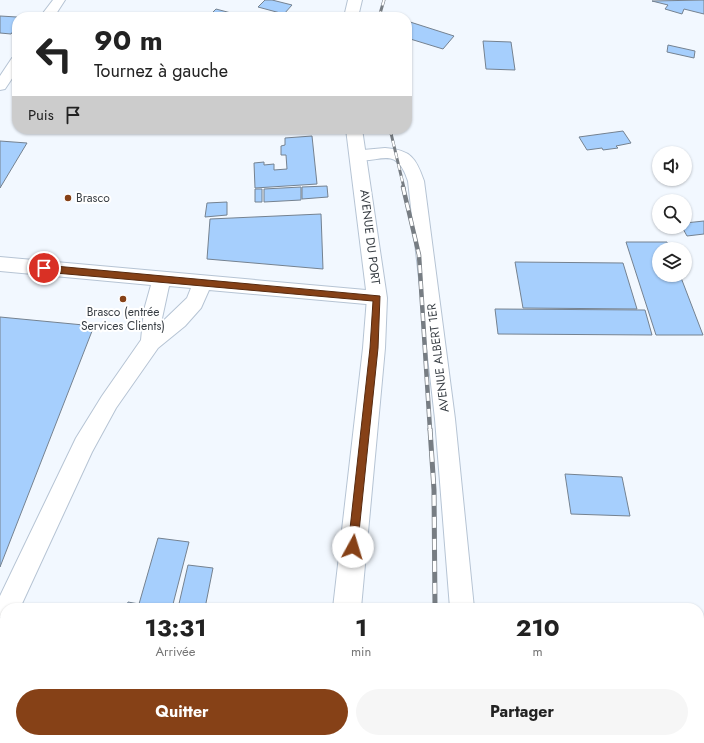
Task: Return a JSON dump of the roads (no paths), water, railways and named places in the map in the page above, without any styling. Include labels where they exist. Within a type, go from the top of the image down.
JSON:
[{"type":"main road","points":[[351,12],[355,0]]},
{"type":"main road","name":"AVENUE DU PORT","points":[[348,603],[374,348],[377,298],[355,134]]},
{"type":"street","points":[[50,12],[58,0]]},
{"type":"street","points":[[0,86],[12,68]]},
{"type":"street","name":"AVENUE ALBERT 1ER","points":[[358,155],[378,153],[402,157],[410,164],[416,181],[445,419],[462,603]]},
{"type":"street","points":[[0,264],[377,298]]},
{"type":"street","points":[[151,342],[150,322],[154,300],[162,279]]},
{"type":"street","points":[[9,603],[84,445],[109,402],[151,342],[178,320],[194,303],[203,283]]},
{"type":"railway","points":[[380,12],[384,0]]},
{"type":"railway","points":[[391,134],[404,188]]},
{"type":"railway","points":[[403,187],[419,255],[430,430]]},
{"type":"railway","points":[[430,429],[434,490],[435,603]]},
{"type":"place","name":"Brasco","points":[[68,198]]},
{"type":"place","name":"Brasco (entrée Services Clients)","points":[[123,299]]}]
